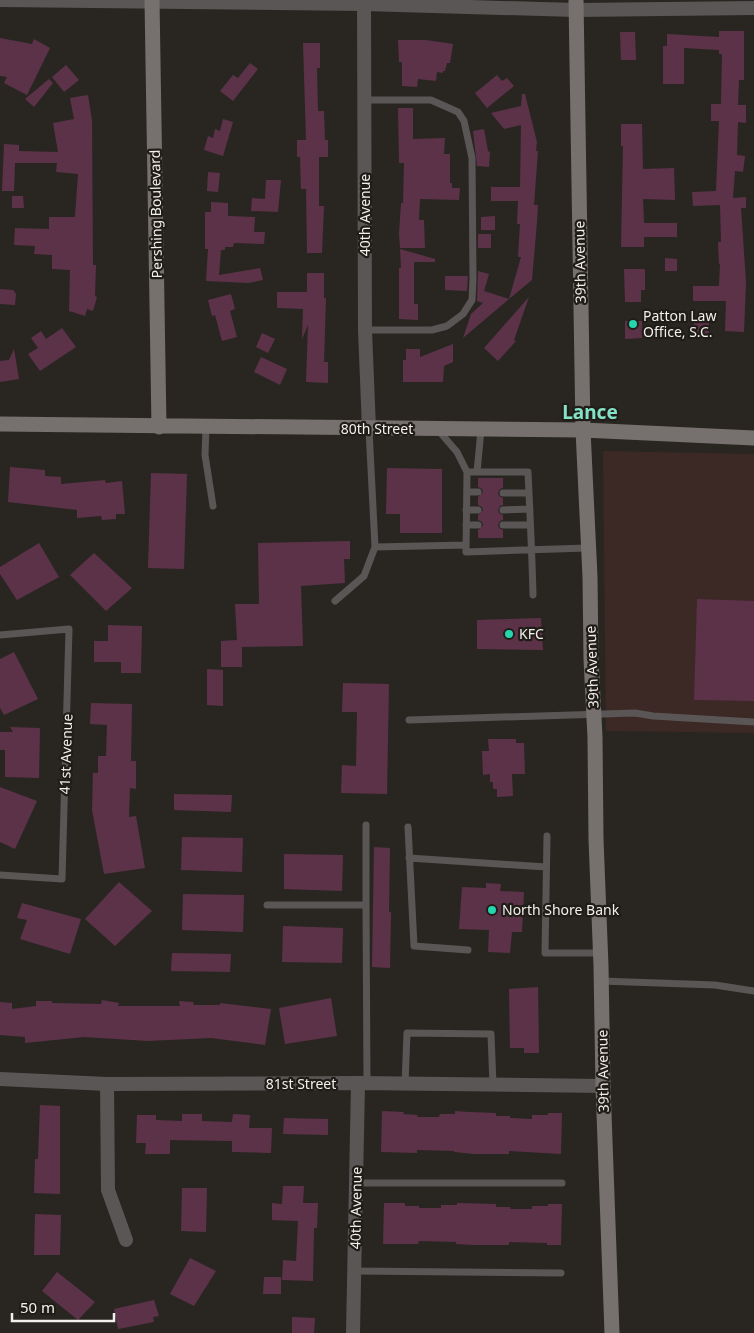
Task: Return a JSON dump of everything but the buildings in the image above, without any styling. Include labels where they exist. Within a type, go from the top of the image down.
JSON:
[{"type":"main road","name":"Pershing Boulevard","points":[[152,1],[159,427]]},
{"type":"main road","name":"39th Avenue","points":[[576,5],[583,430],[589,548],[603,1086],[612,1333]]},
{"type":"main road","name":"80th Street","points":[[0,424],[206,428],[583,430],[754,438]]},
{"type":"street","points":[[0,0],[364,2],[754,8]]},
{"type":"street","name":"40th Avenue","points":[[364,2],[365,330],[369,429]]},
{"type":"street","name":"81st Street","points":[[0,1078],[107,1084],[603,1086]]},
{"type":"street","points":[[107,1084],[108,1190],[126,1240]]},
{"type":"street","name":"40th Avenue","points":[[353,1333],[356,1182],[363,1084]]},
{"type":"lane","points":[[364,100],[431,100],[458,112],[464,121],[472,158],[473,280],[472,300],[463,314],[447,326],[432,330],[365,330]]},
{"type":"lane","points":[[206,428],[204,455],[213,506]]},
{"type":"lane","points":[[335,601],[364,576],[375,547],[369,429]]},
{"type":"lane","points":[[437,430],[457,452],[467,472],[466,552],[531,548],[589,548]]},
{"type":"lane","points":[[476,472],[481,430]]},
{"type":"lane","points":[[467,472],[528,472],[533,595]]},
{"type":"lane","points":[[466,492],[478,492]]},
{"type":"lane","points":[[503,493],[529,493]]},
{"type":"lane","points":[[466,510],[478,510]]},
{"type":"lane","points":[[503,510],[530,510]]},
{"type":"lane","points":[[503,525],[530,524]]},
{"type":"lane","points":[[466,526],[478,525]]},
{"type":"lane","points":[[375,547],[466,545]]},
{"type":"lane","name":"41st Avenue","points":[[0,635],[69,629],[62,880],[0,875]]},
{"type":"lane","points":[[409,720],[635,712],[653,716],[754,722]]},
{"type":"lane","points":[[363,1084],[366,825]]},
{"type":"lane","points":[[408,827],[414,946],[468,950]]},
{"type":"lane","points":[[547,836],[545,953],[601,952]]},
{"type":"lane","points":[[409,858],[546,867]]},
{"type":"lane","points":[[267,905],[366,905]]},
{"type":"lane","points":[[601,981],[715,985],[754,990]]},
{"type":"lane","points":[[405,1084],[407,1033],[491,1034],[493,1085]]},
{"type":"lane","points":[[356,1182],[562,1182]]},
{"type":"lane","points":[[354,1271],[562,1272]]},
{"type":"shaded area","points":[[603,451],[754,454],[754,733],[606,731]]},
{"type":"place","name":"Patton Law Office, S.C.","points":[[633,324]]},
{"type":"place","name":"KFC","points":[[509,634]]},
{"type":"place","name":"North Shore Bank","points":[[492,910]]},
{"type":"district","name":"Lance","points":[[590,412]]}]
